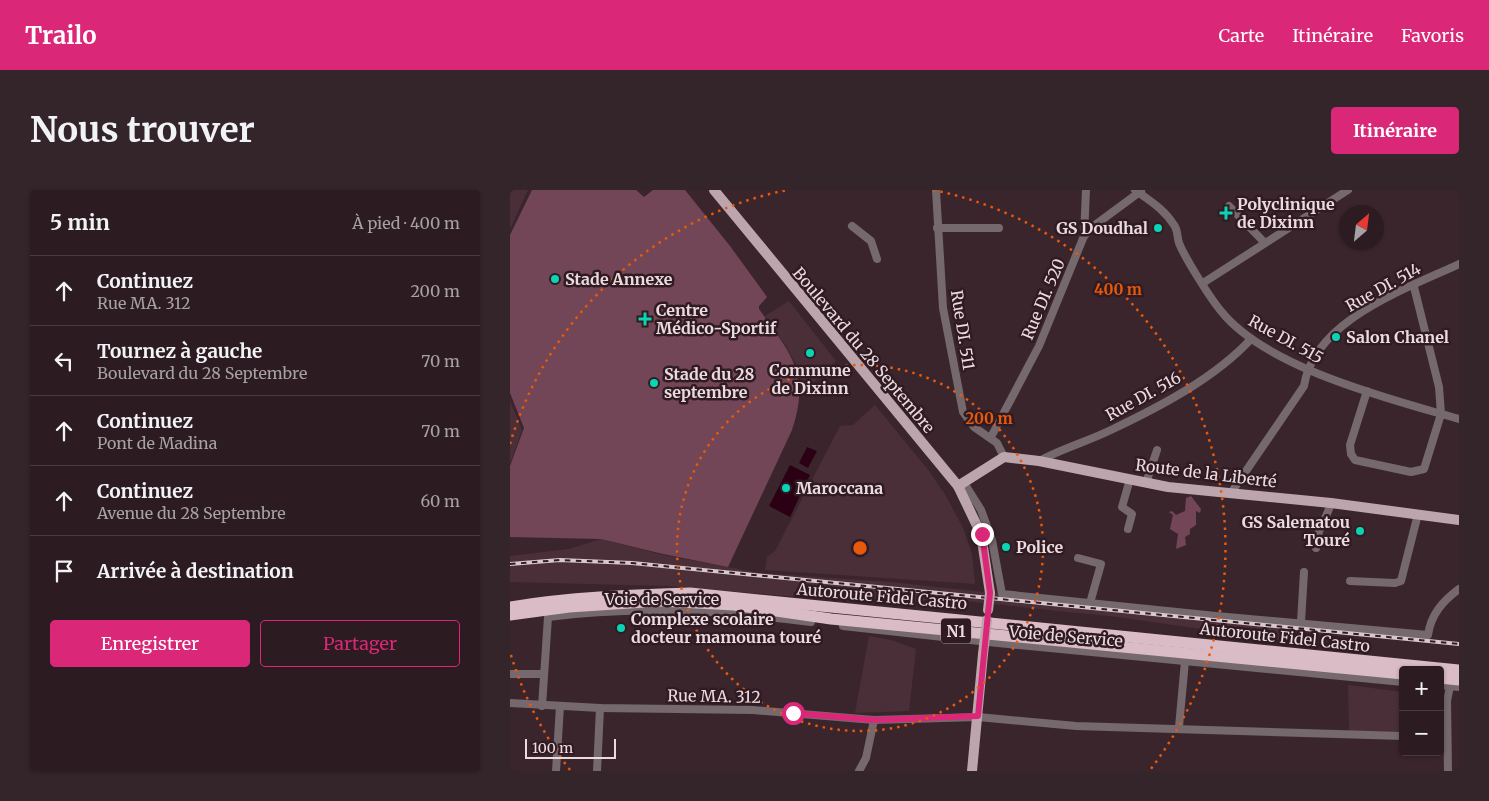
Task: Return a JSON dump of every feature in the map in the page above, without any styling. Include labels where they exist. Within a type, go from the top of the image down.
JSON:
[{"type":"highway","points":[[690,593],[764,595],[1105,627],[1191,644]]},
{"type":"highway","name":"Autoroute Fidel Castro","points":[[510,607],[609,595],[690,593],[1459,670]]},
{"type":"highway","name":"Autoroute Fidel Castro","points":[[510,615],[569,607],[660,601],[734,605],[831,619],[1399,674]]},
{"type":"highway","points":[[510,621],[548,617]]},
{"type":"main road","name":"Boulevard du 28 Septembre","points":[[714,190],[961,484],[982,534],[990,593],[978,716]]},
{"type":"main road","points":[[961,484],[1004,457]]},
{"type":"main road","name":"Route de la Liberté","points":[[1004,457],[1039,461],[1146,483],[1330,503],[1459,520]]},
{"type":"main road","points":[[972,771],[978,716]]},
{"type":"street","name":"Rue DI. 511","points":[[936,190],[943,308],[963,412],[974,427],[997,443],[1004,457]]},
{"type":"street","points":[[1084,236],[1086,190]]},
{"type":"street","points":[[1203,283],[1264,242],[1348,190]]},
{"type":"street","name":"Rue DI. 520","points":[[991,437],[1039,346],[1084,236],[1095,225],[1139,191]]},
{"type":"street","name":"Rue DI. 515","points":[[1139,191],[1162,209],[1176,226],[1180,243],[1220,310],[1234,326],[1251,339],[1306,369],[1367,391],[1459,419]]},
{"type":"street","points":[[1229,206],[1264,242]]},
{"type":"street","points":[[852,226],[872,241],[877,259]]},
{"type":"street","points":[[937,228],[999,228]]},
{"type":"street","name":"Rue DI. 514","points":[[1231,493],[1304,386],[1306,369],[1325,344],[1352,318],[1413,284],[1459,264]]},
{"type":"street","points":[[1367,391],[1350,446],[1351,454],[1355,460],[1410,472],[1424,469],[1441,414],[1439,387],[1413,284]]},
{"type":"street","name":"Rue DI. 516","points":[[1039,461],[1112,430],[1155,407],[1204,378],[1236,355],[1251,339]]},
{"type":"street","points":[[1146,483],[1156,450]]},
{"type":"street","points":[[1128,530],[1132,514],[1122,507],[1122,504],[1130,479]]},
{"type":"street","points":[[961,484],[981,510],[1002,594],[1428,635],[1435,613],[1445,600],[1459,589]]},
{"type":"street","points":[[1316,548],[1318,534],[1328,515],[1330,503]]},
{"type":"street","points":[[1350,581],[1395,583],[1401,581],[1418,514]]},
{"type":"street","points":[[1078,558],[1101,564],[1090,603]]},
{"type":"street","points":[[1301,622],[1304,572]]},
{"type":"street","name":"Voie de Service","points":[[548,617],[659,610],[718,611],[960,639],[1399,682]]},
{"type":"street","points":[[542,706],[548,617]]},
{"type":"street","points":[[1179,727],[1185,661]]},
{"type":"street","points":[[510,674],[544,674]]},
{"type":"street","points":[[1448,771],[1444,737],[1447,701],[1455,683],[1459,687]]},
{"type":"street","name":"Rue MA. 312","points":[[510,704],[600,708],[752,710],[874,720],[978,716],[1076,726],[1179,727],[1399,736]]},
{"type":"street","points":[[556,771],[560,706]]},
{"type":"street","points":[[597,771],[600,708]]},
{"type":"street","points":[[859,771],[866,758],[874,720]]},
{"type":"shaded area","points":[[510,190],[528,190],[510,229]]},
{"type":"shaded area","name":"Stade du 28 septembre","points":[[532,190],[636,190],[644,197],[653,190],[685,190],[730,246],[767,297],[759,306],[759,309],[780,338],[794,365],[798,378],[799,393],[797,410],[792,430],[728,567],[601,539],[510,537],[510,466],[524,428],[510,393],[510,235]]},
{"type":"shaded area","name":"Commune de Dixinn","points":[[789,301],[836,361],[800,395],[800,372],[786,346],[765,316]]},
{"type":"shaded area","points":[[510,401],[522,430],[510,464]]},
{"type":"shaded area","points":[[875,405],[929,471],[946,496],[963,528],[972,554],[975,584],[765,570],[767,557],[775,551],[840,426],[853,425]]},
{"type":"shaded area","points":[[807,447],[817,451],[808,468],[799,463]]},
{"type":"shaded area","points":[[790,465],[810,475],[790,517],[769,506]]},
{"type":"shaded area","points":[[1191,496],[1201,509],[1200,513],[1196,511],[1196,525],[1190,529],[1190,534],[1185,537],[1186,545],[1176,549],[1178,534],[1170,529],[1173,515],[1169,512],[1172,511],[1176,515],[1185,511],[1186,498]]},
{"type":"shaded area","points":[[601,539],[663,555],[759,573],[891,582],[1291,625],[1286,641],[1117,617],[955,600],[858,602],[669,586],[510,582],[510,556],[569,549]]},
{"type":"shaded area","points":[[869,636],[891,640],[916,649],[909,711],[855,713]]},
{"type":"shaded area","points":[[1348,685],[1399,691],[1399,732],[1349,731]]},
{"type":"railway","points":[[510,564],[560,560],[632,563],[1459,644]]},
{"type":"place","name":"Polyclinique de Dixinn","points":[[1226,213]]},
{"type":"place","name":"GS Doudhal","points":[[1158,228]]},
{"type":"place","name":"Stade Annexe","points":[[555,279]]},
{"type":"place","name":"Centre Médico-Sportif","points":[[645,319]]},
{"type":"place","name":"Salon Chanel","points":[[1336,337]]},
{"type":"place","name":"Commune de Dixinn","points":[[810,353]]},
{"type":"place","name":"Stade du 28 septembre","points":[[654,383]]},
{"type":"place","name":"Maroccana","points":[[786,488]]},
{"type":"place","name":"GS Salematou Touré","points":[[1360,531]]},
{"type":"place","name":"Police","points":[[1006,547]]},
{"type":"place","name":"Complexe scolaire docteur mamouna touré","points":[[621,628]]},
{"type":"route","points":[[793,713],[874,720],[978,716],[990,593],[982,534]]}]
